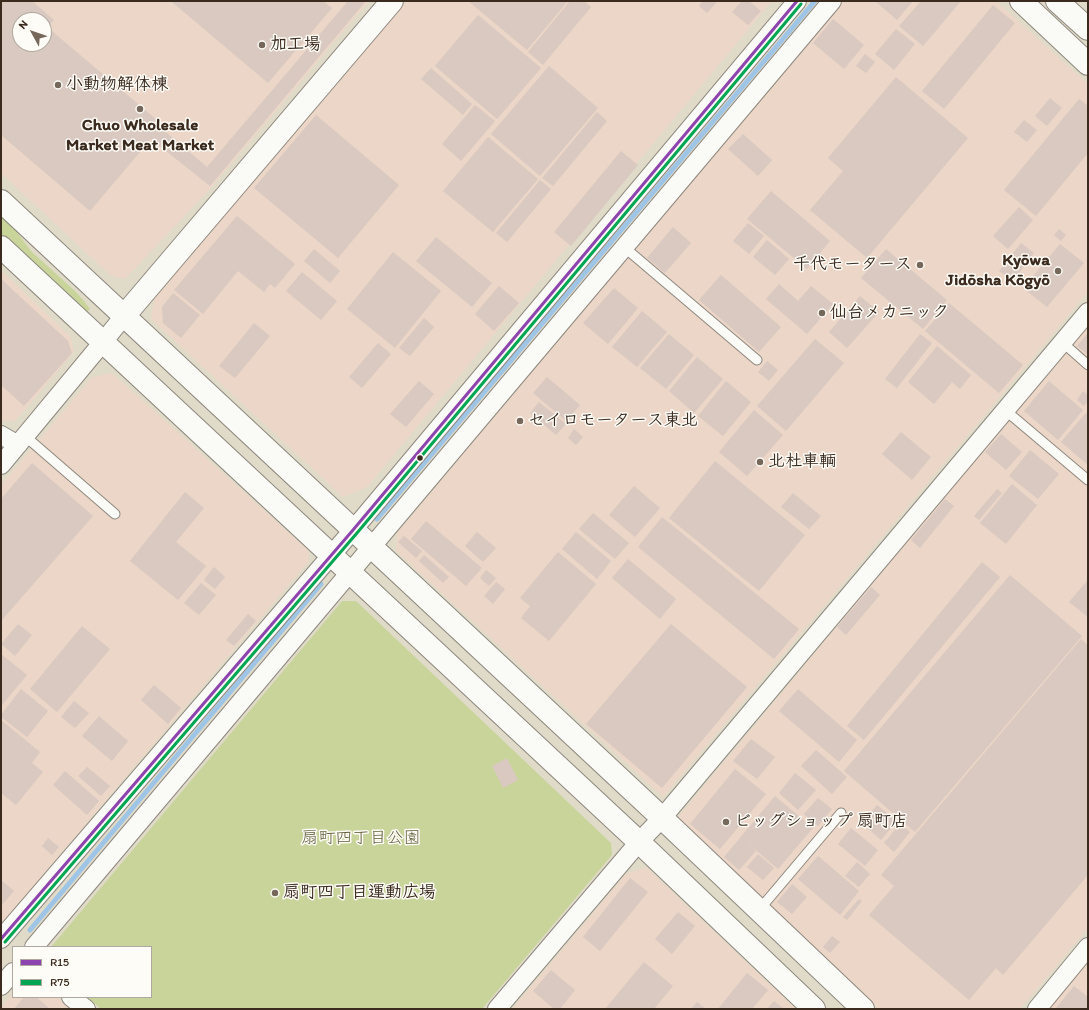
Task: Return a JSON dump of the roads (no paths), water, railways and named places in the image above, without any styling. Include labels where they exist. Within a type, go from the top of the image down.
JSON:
[{"type":"street","points":[[1,465],[124,316],[392,1]]},
{"type":"street","points":[[12,948],[1,939],[353,530],[797,1]]},
{"type":"street","points":[[35,946],[832,1]]},
{"type":"street","points":[[1021,1],[1088,64]]},
{"type":"street","points":[[1057,1],[1088,29]]},
{"type":"street","points":[[1,201],[662,818],[863,1009]]},
{"type":"street","points":[[1,247],[639,842],[814,1009]]},
{"type":"street","points":[[497,1009],[639,842],[662,818],[1088,312]]},
{"type":"street","points":[[1,435],[22,440]]},
{"type":"street","points":[[1037,1009],[1088,947]]},
{"type":"street","points":[[1,986],[12,973]]},
{"type":"street","points":[[72,998],[86,1009]]},
{"type":"lane","points":[[624,247],[757,360]]},
{"type":"lane","points":[[1062,342],[1088,365]]},
{"type":"lane","points":[[1005,410],[1088,480]]},
{"type":"lane","points":[[22,440],[115,514]]},
{"type":"lane","points":[[759,910],[841,813]]},
{"type":"waterway","points":[[377,519],[815,1]]},
{"type":"waterway","points":[[30,930],[321,584]]},
{"type":"place","name":"加工場","points":[[262,45]]},
{"type":"place","name":"小動物解体棟","points":[[58,85]]},
{"type":"place","name":"Chuo Wholesale Market Meat Market","points":[[140,109]]},
{"type":"place","name":"千代モータース","points":[[920,265]]},
{"type":"place","name":"Kyōwa Jidōsha Kōgyō","points":[[1058,271]]},
{"type":"place","name":"仙台メカニック","points":[[822,313]]},
{"type":"place","name":"セイロモータース東北","points":[[520,421]]},
{"type":"place","name":"北杜車輌","points":[[760,462]]},
{"type":"place","name":"ビッグショップ 扇町店","points":[[726,822]]},
{"type":"place","name":"扇町四丁目運動広場","points":[[275,893]]},
{"type":"park label","name":"扇町四丁目公園","points":[[361,839]]}]
